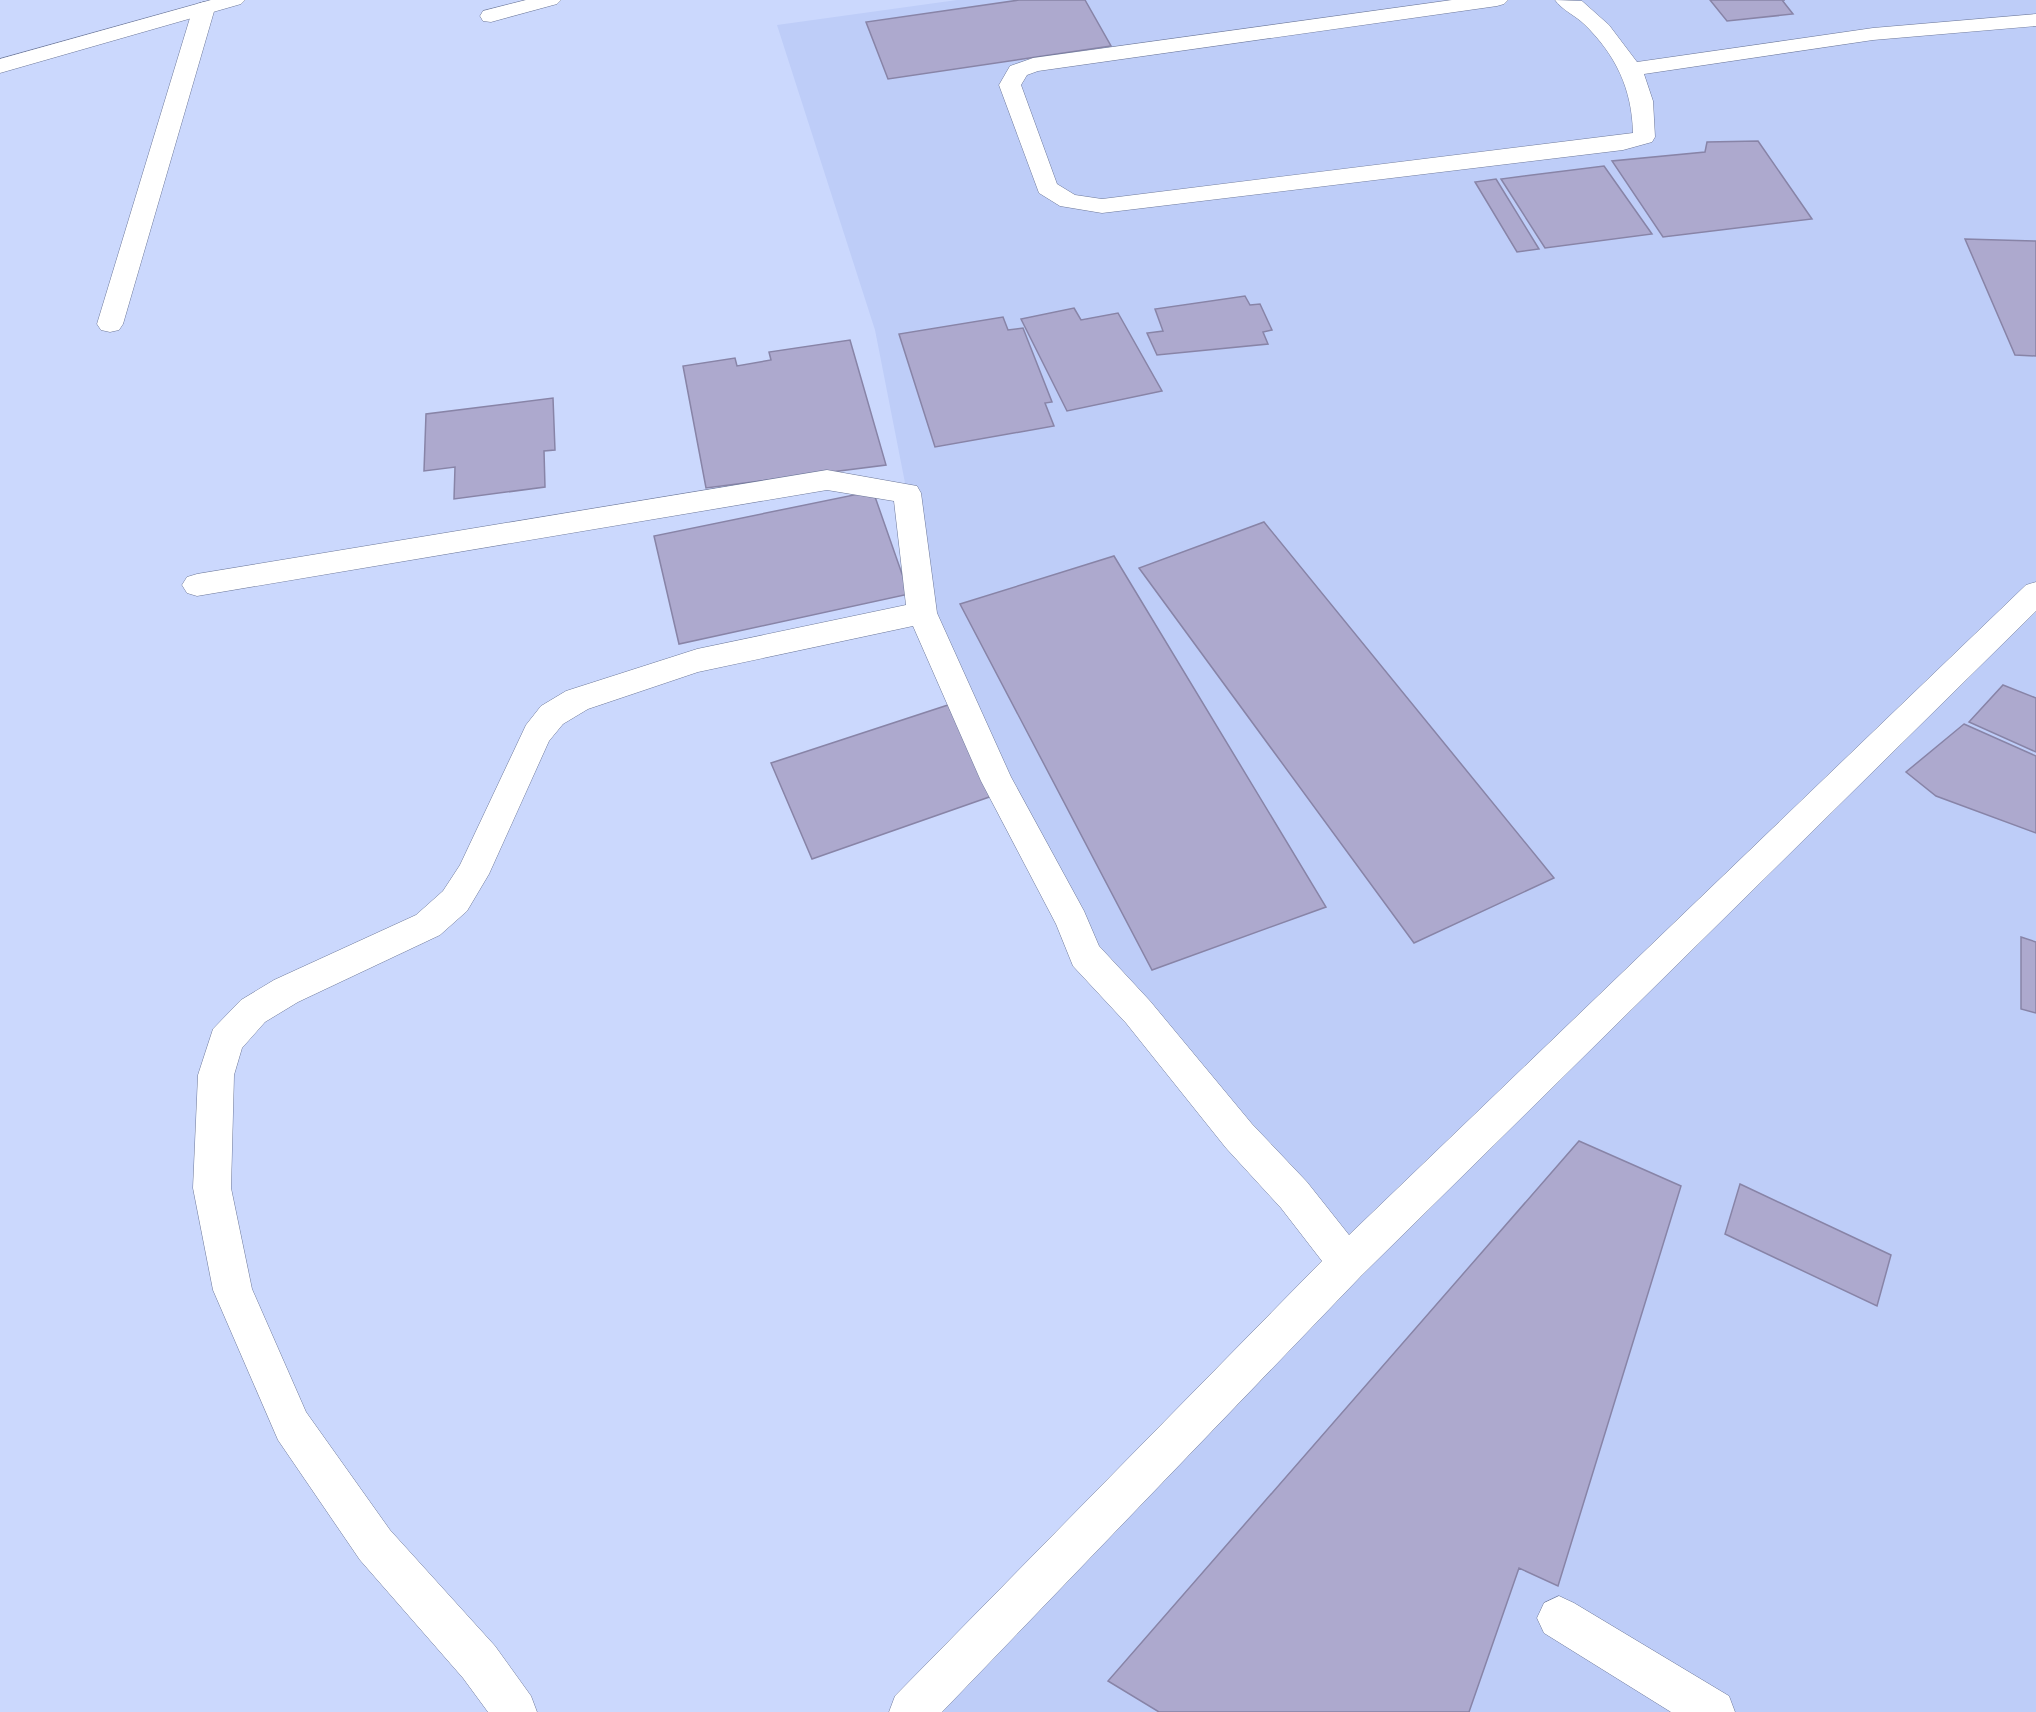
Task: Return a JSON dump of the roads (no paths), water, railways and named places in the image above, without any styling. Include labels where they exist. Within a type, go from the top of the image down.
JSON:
[{"type":"street","points":[[0,66],[234,0]]},
{"type":"street","points":[[491,16],[550,0]]},
{"type":"street","points":[[1497,0],[1033,65],[1018,71],[1010,85],[1047,188],[1068,201],[1102,206],[1623,143],[1644,137],[1644,113],[1631,69],[1581,7],[1566,0]]},
{"type":"street","points":[[110,324],[204,8]]},
{"type":"street","points":[[1631,69],[1873,34],[2036,20]]},
{"type":"street","points":[[197,585],[827,480],[907,493],[922,613],[997,781],[1072,921],[1085,955],[1138,1012],[1239,1136],[1294,1195],[1347,1263]]},
{"type":"street","points":[[911,1712],[1347,1263],[2036,593]]},
{"type":"street","points":[[515,1712],[479,1662],[375,1545],[292,1426],[251,1332],[233,1290],[212,1188],[216,1075],[226,1040],[254,1011],[286,991],[428,925],[455,901],[472,874],[537,734],[552,715],[577,700],[697,661],[922,613]]},
{"type":"street","points":[[1559,1618],[1713,1712]]}]
